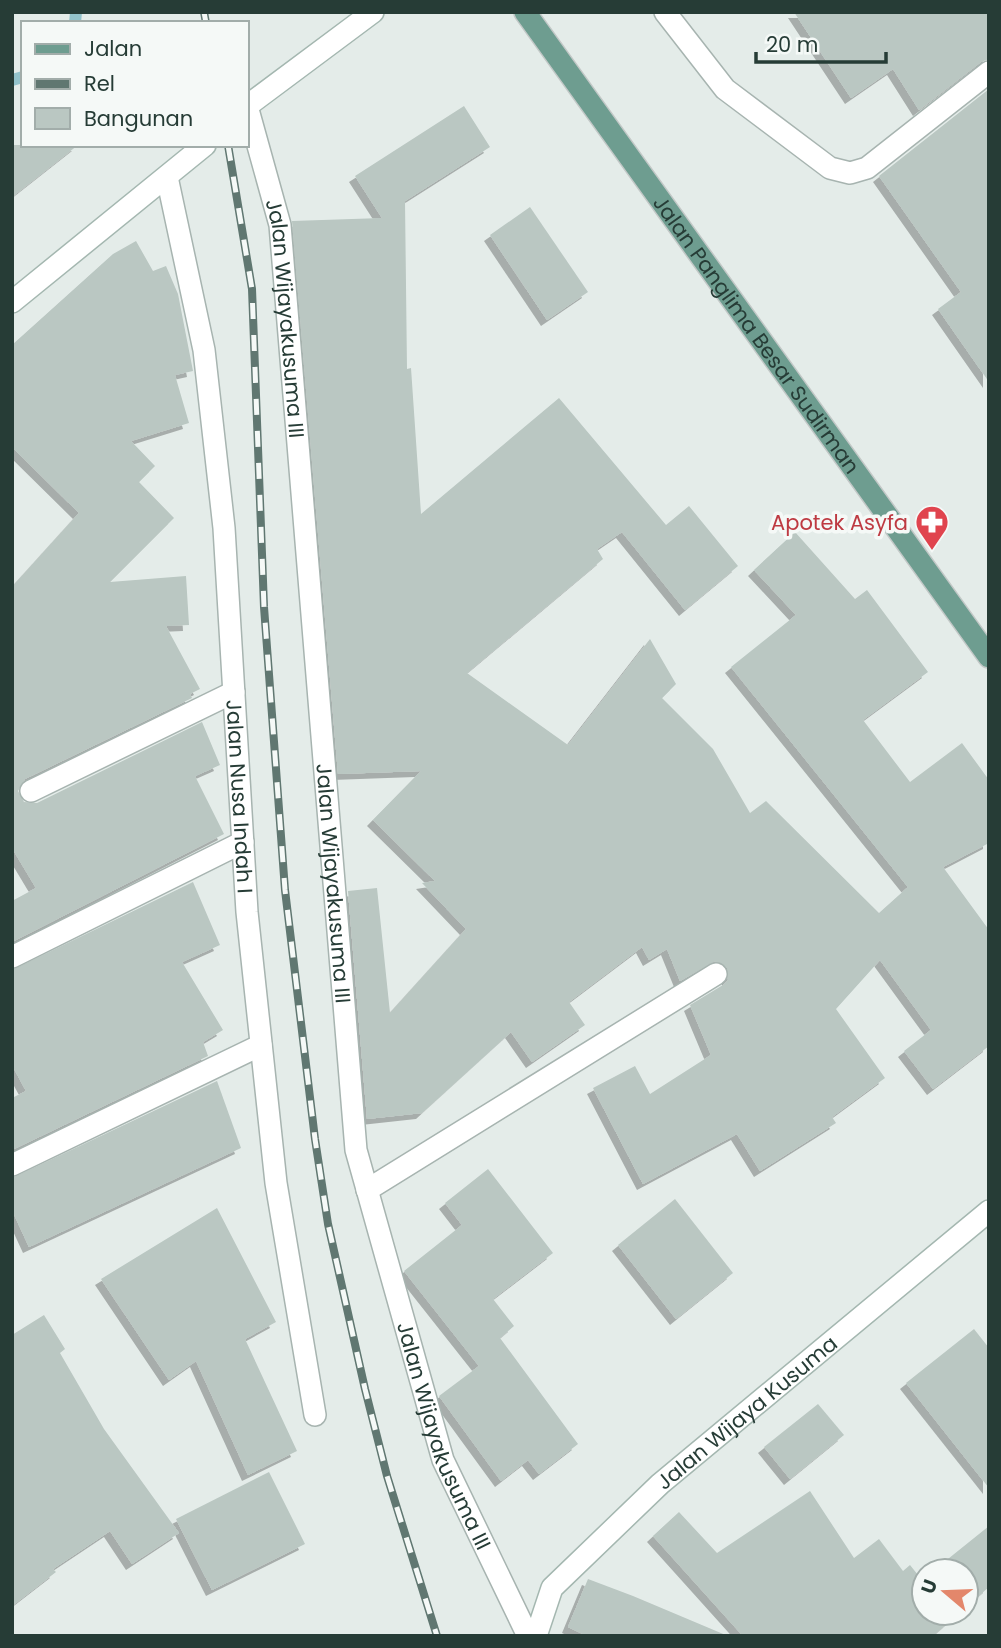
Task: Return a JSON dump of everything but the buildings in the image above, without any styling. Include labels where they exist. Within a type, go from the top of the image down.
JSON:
[{"type":"main road","name":"Jalan Panglima Besar Sudirman","points":[[525,12],[989,657]]},
{"type":"street","points":[[248,105],[373,12]]},
{"type":"street","points":[[665,12],[725,89],[830,168],[850,173],[867,168],[989,72]]},
{"type":"street","name":"Jalan Wijayakusuma III","points":[[248,110],[280,225],[356,1150],[443,1460],[528,1636]]},
{"type":"street","points":[[12,302],[203,147]]},
{"type":"street","name":"Jalan Nusa Indah I","points":[[167,177],[204,350],[224,528],[243,842],[261,1045],[276,1183],[315,1415]]},
{"type":"street","points":[[31,791],[233,692]]},
{"type":"street","points":[[12,957],[243,842]]},
{"type":"street","points":[[367,1190],[716,974]]},
{"type":"street","points":[[12,1165],[261,1045]]},
{"type":"street","name":"Jalan Wijaya Kusuma","points":[[536,1636],[552,1588],[660,1484],[989,1212]]},
{"type":"waterway","points":[[75,21],[76,12]]},
{"type":"waterway","points":[[12,80],[21,78]]},
{"type":"railway","points":[[204,12],[206,21]]},
{"type":"railway","points":[[228,147],[252,289],[264,607],[285,890],[315,1139],[328,1224],[365,1389],[387,1476],[437,1636]]},
{"type":"place","name":"Apotek Asyfa","points":[[932,552]]}]
